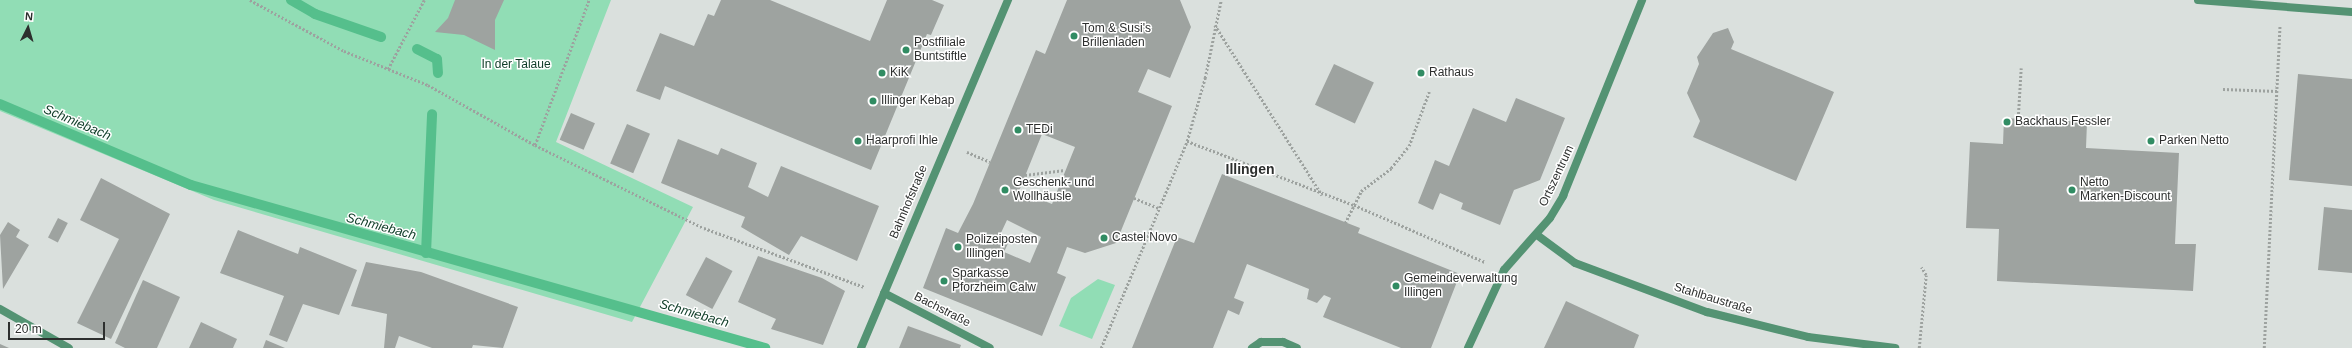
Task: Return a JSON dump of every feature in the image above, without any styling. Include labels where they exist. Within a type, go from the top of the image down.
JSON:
[{"type":"street","name":"Bahnhofstraße","points":[[861,348],[1008,0]]},
{"type":"street","name":"Ortszentrum","points":[[1468,348],[1504,270],[1537,236],[1563,196],[1641,9],[1642,0]]},
{"type":"street","points":[[2198,0],[2352,12]]},
{"type":"street","name":"Stahlbaustraße","points":[[1537,236],[1575,263],[1707,312],[1808,337],[1895,348]]},
{"type":"street","name":"Bachstraße","points":[[884,293],[990,348]]},
{"type":"street","points":[[1,313],[69,348]]},
{"type":"street","points":[[1252,348],[1261,342],[1275,342],[1297,348]]},
{"type":"path","points":[[250,0],[344,51],[471,107],[535,145],[704,228],[884,293]]},
{"type":"path","points":[[388,70],[424,0]]},
{"type":"path","points":[[535,145],[589,0]]},
{"type":"path","points":[[1102,348],[1187,141],[1221,0]]},
{"type":"path","points":[[2264,348],[2281,6]]},
{"type":"path","points":[[1215,25],[1323,195]]},
{"type":"path","points":[[2018,118],[2021,68]]},
{"type":"path","points":[[2223,89],[2277,91]]},
{"type":"path","points":[[1345,222],[1360,191],[1391,168],[1409,146],[1429,92]]},
{"type":"path","points":[[1187,141],[1323,195],[1354,205],[1504,270]]},
{"type":"path","points":[[1025,175],[1065,170]]},
{"type":"path","points":[[1134,198],[1159,208]]},
{"type":"path","points":[[1919,348],[1926,275],[1921,268]]},
{"type":"green space","name":"In der Talaue","points":[[0,0],[611,0],[556,142],[693,207],[632,322],[214,200],[0,111]]},
{"type":"green space","points":[[1098,279],[1115,285],[1092,339],[1059,326],[1071,298]]},
{"type":"building","points":[[455,0],[504,0],[495,20],[495,50],[464,35],[435,32],[448,18]]},
{"type":"building","points":[[721,0],[770,0],[870,41],[887,0],[932,0],[944,5],[931,35],[927,34],[871,170],[665,86],[660,100],[636,91],[660,33],[694,46],[708,14],[714,16]]},
{"type":"building","points":[[1067,0],[1180,0],[1191,27],[1170,78],[1148,69],[1138,92],[1172,106],[1116,243],[1085,253],[1067,247],[1057,273],[1066,277],[1042,336],[923,288],[946,228],[958,233],[973,204],[1036,50],[1045,54]],"holes":[[[1042,134],[1075,147],[1052,204],[1019,191]],[[1007,220],[1041,237],[1030,263],[1004,252],[1010,239],[1000,235]]]},
{"type":"building","points":[[1728,28],[1734,42],[1731,49],[1834,92],[1796,181],[1693,137],[1700,121],[1687,93],[1699,64],[1697,57],[1713,33]]},
{"type":"building","points":[[1334,64],[1374,83],[1355,123],[1315,105]]},
{"type":"building","points":[[2298,74],[2352,79],[2352,186],[2289,180]]},
{"type":"building","points":[[1516,98],[1565,118],[1540,180],[1514,190],[1500,225],[1461,209],[1463,203],[1440,193],[1433,210],[1418,203],[1435,160],[1449,166],[1473,108],[1506,122]]},
{"type":"building","points":[[571,113],[595,123],[584,150],[560,140]]},
{"type":"building","name":"Netto Marken-Discount","points":[[2004,118],[2087,122],[2086,148],[2179,153],[2175,244],[2196,244],[2193,291],[1997,281],[1999,229],[1966,228],[1970,142],[2003,144]]},
{"type":"building","points":[[627,124],[650,134],[633,173],[610,164]]},
{"type":"building","points":[[678,139],[718,155],[721,148],[757,163],[748,187],[768,197],[781,166],[879,206],[857,261],[801,236],[789,255],[741,227],[745,217],[661,183]]},
{"type":"building","points":[[1222,174],[1360,228],[1358,233],[1460,274],[1431,348],[1401,348],[1323,317],[1331,298],[1324,295],[1317,303],[1307,299],[1309,289],[1247,264],[1234,298],[1244,302],[1239,315],[1228,310],[1213,348],[1132,348],[1177,237],[1194,243]]},
{"type":"building","points":[[101,178],[170,214],[111,339],[77,323],[119,239],[80,220]]},
{"type":"building","points":[[2324,207],[2352,210],[2352,273],[2318,270]]},
{"type":"building","points":[[58,218],[68,223],[58,243],[48,238]]},
{"type":"building","points":[[8,222],[20,230],[16,237],[29,245],[3,289],[0,235]]},
{"type":"building","points":[[238,230],[298,254],[300,247],[357,270],[339,315],[303,304],[287,342],[269,335],[284,296],[220,273]]},
{"type":"building","points":[[758,256],[822,278],[845,291],[823,345],[771,329],[776,319],[738,302]]},
{"type":"building","points":[[706,257],[732,271],[712,309],[686,295]]},
{"type":"building","points":[[366,262],[421,272],[518,307],[503,348],[473,345],[472,348],[432,348],[399,336],[395,348],[384,348],[387,314],[351,306]]},
{"type":"building","points":[[143,280],[180,297],[157,348],[125,348],[115,343]]},
{"type":"building","points":[[1566,301],[1639,335],[1634,348],[1544,348]]},
{"type":"building","points":[[201,322],[237,339],[233,348],[189,348]]},
{"type":"building","points":[[908,326],[961,345],[960,348],[899,348]]},
{"type":"building","points":[[266,340],[285,348],[263,348]]},
{"type":"building","points":[[0,344],[9,348],[0,348]]},
{"type":"waterway","points":[[291,0],[315,14],[381,37]]},
{"type":"waterway","points":[[417,49],[437,59],[438,73]]},
{"type":"waterway","name":"Schmiebach","points":[[0,104],[191,185],[765,348]]},
{"type":"waterway","points":[[426,253],[432,114]]},
{"type":"place","name":"Tom & Susi's Brillenladen","points":[[1074,36]]},
{"type":"place","name":"Postfiliale Buntstiftle","points":[[906,50]]},
{"type":"place","name":"KiK","points":[[882,73]]},
{"type":"place","name":"Rathaus","points":[[1421,73]]},
{"type":"place","name":"Illinger Kebap","points":[[873,101]]},
{"type":"place","name":"Backhaus Fessler","points":[[2007,122]]},
{"type":"place","name":"TEDi","points":[[1018,130]]},
{"type":"place","name":"Haarprofi Ihle","points":[[858,141]]},
{"type":"place","name":"Parken Netto","points":[[2151,141]]},
{"type":"place","name":"Geschenk- und Wollhäusle","points":[[1005,190]]},
{"type":"place","name":"Netto Marken-Discount","points":[[2072,190]]},
{"type":"place","name":"Castel Novo","points":[[1104,238]]},
{"type":"place","name":"Polizeiposten Illingen","points":[[958,247]]},
{"type":"place","name":"Sparkasse Pforzheim Calw","points":[[944,281]]},
{"type":"place","name":"Gemeindeverwaltung Illingen","points":[[1396,286]]},
{"type":"district","name":"Illingen","points":[[1250,169]]}]
